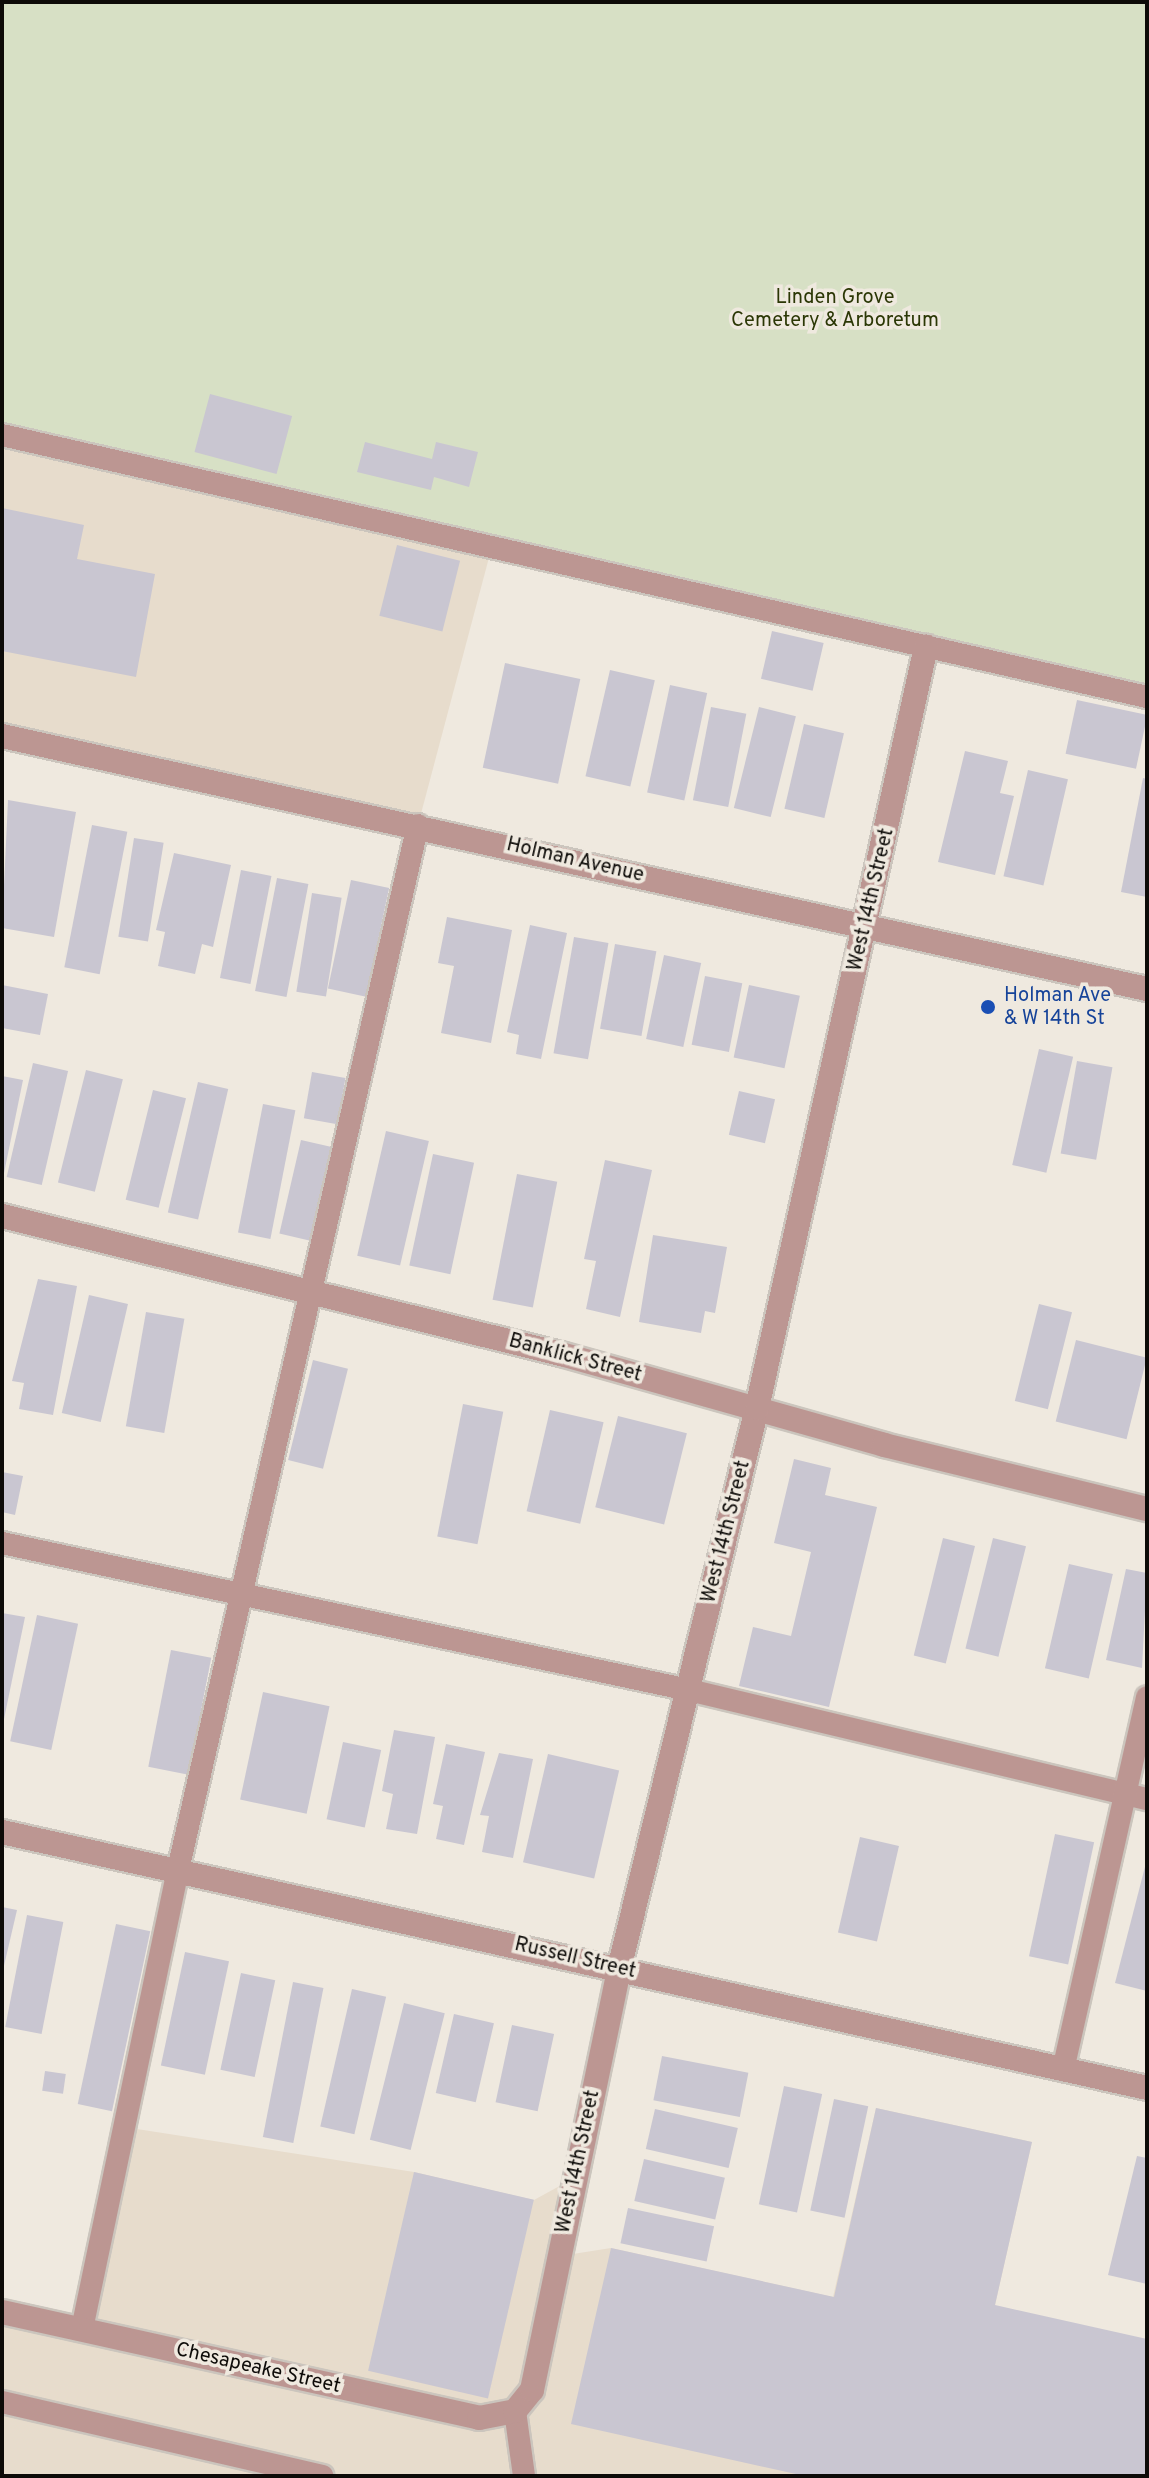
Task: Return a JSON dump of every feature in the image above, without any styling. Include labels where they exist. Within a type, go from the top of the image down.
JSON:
[{"type":"street","name":"West 14th Street","points":[[515,2411],[532,2390],[619,1969],[757,1408],[926,647]]},
{"type":"street","name":"Holman Avenue","points":[[2,736],[418,825],[1147,989]]},
{"type":"street","name":"Banklick Street","points":[[2,1216],[1147,1509]]},
{"type":"street","name":"Russell Street","points":[[2,1832],[1147,2088]]},
{"type":"street","name":"Chesapeake Street","points":[[2,2312],[479,2418],[515,2411]]},
{"type":"lane","points":[[2,435],[491,550],[1147,697]]},
{"type":"lane","points":[[82,2329],[178,1870],[418,825]]},
{"type":"lane","points":[[2,1543],[689,1690],[1136,1796]]},
{"type":"lane","points":[[1063,2070],[1136,1796],[1147,1697]]},
{"type":"lane","points":[[2,2402],[323,2476]]},
{"type":"lane","points":[[515,2411],[524,2476]]},
{"type":"shaded area","points":[[2,435],[491,550],[418,825],[2,736]]},
{"type":"shaded area","points":[[876,2108],[1032,2142],[995,2305],[1147,2476],[2,2476],[2,2312],[82,2329],[124,2127],[414,2172],[534,2200],[576,2177],[560,2256],[611,2248],[833,2297]]},
{"type":"green space","name":"Linden Grove Cemetery & Arboretum","points":[[2,2],[1147,2],[1147,697],[2,435]]},
{"type":"building","points":[[210,394],[292,416],[277,474],[194,452]]},
{"type":"building","points":[[365,442],[432,459],[436,442],[478,452],[469,487],[434,477],[431,490],[357,472]]},
{"type":"building","points":[[2,508],[84,525],[77,559],[155,574],[136,677],[2,651]]},
{"type":"building","points":[[397,545],[460,561],[442,632],[379,616]]},
{"type":"building","points":[[772,631],[824,643],[813,691],[761,679]]},
{"type":"building","points":[[505,663],[580,679],[558,784],[483,768]]},
{"type":"building","points":[[610,670],[655,680],[630,787],[585,776]]},
{"type":"building","points":[[670,685],[707,693],[684,800],[647,793]]},
{"type":"building","points":[[1077,700],[1147,715],[1136,769],[1066,754]]},
{"type":"building","points":[[711,707],[746,714],[728,807],[693,800]]},
{"type":"building","points":[[759,707],[796,716],[771,817],[734,808]]},
{"type":"building","points":[[804,724],[844,733],[824,818],[784,809]]},
{"type":"building","points":[[965,751],[1008,761],[1000,793],[1014,796],[995,875],[938,862]]},
{"type":"building","points":[[1028,770],[1068,779],[1043,885],[1003,876]]},
{"type":"building","points":[[1143,778],[1147,779],[1147,897],[1121,892]]},
{"type":"building","points":[[8,800],[76,812],[54,937],[2,928]]},
{"type":"building","points":[[92,825],[127,832],[100,974],[64,967]]},
{"type":"building","points":[[134,838],[164,843],[148,941],[118,937]]},
{"type":"building","points":[[174,853],[231,865],[213,947],[202,944],[195,974],[158,966],[165,932],[156,930]]},
{"type":"building","points":[[241,870],[271,876],[250,984],[220,978]]},
{"type":"building","points":[[277,878],[308,884],[286,997],[255,991]]},
{"type":"building","points":[[351,880],[389,888],[366,997],[328,989]]},
{"type":"building","points":[[312,893],[342,898],[326,996],[296,992]]},
{"type":"building","points":[[447,917],[512,930],[491,1043],[441,1033],[454,966],[438,963]]},
{"type":"building","points":[[530,925],[567,933],[541,1059],[516,1054],[519,1035],[507,1032]]},
{"type":"building","points":[[574,937],[608,943],[588,1059],[554,1053]]},
{"type":"building","points":[[615,944],[656,951],[641,1036],[600,1029]]},
{"type":"building","points":[[664,955],[701,963],[683,1047],[646,1039]]},
{"type":"building","points":[[705,976],[742,983],[729,1052],[692,1045]]},
{"type":"building","points":[[2,985],[48,994],[40,1035],[2,1028]]},
{"type":"building","points":[[749,985],[800,996],[784,1068],[734,1057]]},
{"type":"building","points":[[1039,1049],[1073,1057],[1046,1173],[1012,1165]]},
{"type":"building","points":[[1077,1061],[1112,1067],[1096,1160],[1061,1154]]},
{"type":"building","points":[[33,1063],[68,1071],[42,1185],[7,1177]]},
{"type":"building","points":[[86,1070],[123,1079],[95,1192],[58,1183]]},
{"type":"building","points":[[312,1072],[345,1078],[337,1124],[304,1118]]},
{"type":"building","points":[[2,1076],[23,1080],[3,1178],[2,1178]]},
{"type":"building","points":[[198,1082],[228,1089],[198,1220],[168,1213]]},
{"type":"building","points":[[153,1090],[186,1098],[159,1208],[126,1200]]},
{"type":"building","points":[[739,1091],[775,1099],[765,1143],[729,1135]]},
{"type":"building","points":[[263,1104],[295,1110],[270,1239],[238,1233]]},
{"type":"building","points":[[386,1131],[429,1141],[400,1266],[357,1256]]},
{"type":"building","points":[[301,1140],[336,1148],[314,1242],[279,1234]]},
{"type":"building","points":[[433,1154],[474,1163],[450,1274],[409,1266]]},
{"type":"building","points":[[605,1160],[652,1170],[620,1317],[586,1309],[596,1261],[584,1259]]},
{"type":"building","points":[[517,1174],[557,1182],[533,1307],[493,1300]]},
{"type":"building","points":[[653,1235],[727,1247],[715,1313],[705,1311],[701,1333],[639,1322]]},
{"type":"building","points":[[38,1279],[77,1286],[53,1415],[19,1409],[24,1383],[12,1381]]},
{"type":"building","points":[[89,1295],[128,1304],[101,1422],[62,1413]]},
{"type":"building","points":[[1039,1304],[1072,1312],[1048,1409],[1015,1401]]},
{"type":"building","points":[[146,1312],[184,1319],[164,1433],[126,1426]]},
{"type":"building","points":[[1076,1340],[1147,1358],[1127,1439],[1056,1422]]},
{"type":"building","points":[[313,1360],[348,1369],[323,1469],[288,1460]]},
{"type":"building","points":[[463,1404],[503,1412],[477,1544],[437,1537]]},
{"type":"building","points":[[550,1410],[604,1422],[580,1524],[527,1511]]},
{"type":"building","points":[[618,1416],[687,1433],[664,1524],[595,1507]]},
{"type":"building","points":[[794,1459],[831,1468],[825,1495],[877,1507],[829,1707],[739,1686],[753,1627],[791,1636],[811,1552],[774,1543]]},
{"type":"building","points":[[2,1472],[23,1476],[15,1515],[2,1512]]},
{"type":"building","points":[[943,1538],[975,1546],[946,1663],[914,1655]]},
{"type":"building","points":[[993,1538],[1026,1546],[998,1657],[965,1649]]},
{"type":"building","points":[[1069,1564],[1113,1574],[1089,1678],[1045,1668]]},
{"type":"building","points":[[1126,1569],[1147,1573],[1142,1668],[1106,1660]]},
{"type":"building","points":[[2,1613],[25,1617],[3,1724],[2,1723]]},
{"type":"building","points":[[37,1615],[78,1624],[51,1750],[10,1741]]},
{"type":"building","points":[[171,1650],[211,1658],[189,1775],[148,1767]]},
{"type":"building","points":[[263,1692],[330,1706],[307,1814],[240,1800]]},
{"type":"building","points":[[394,1730],[435,1737],[417,1834],[386,1829],[393,1794],[382,1791]]},
{"type":"building","points":[[343,1742],[381,1750],[365,1827],[327,1819]]},
{"type":"building","points":[[446,1744],[485,1752],[464,1845],[436,1839],[443,1806],[433,1804]]},
{"type":"building","points":[[499,1753],[533,1759],[513,1858],[482,1852],[489,1816],[480,1815]]},
{"type":"building","points":[[548,1754],[619,1770],[594,1879],[523,1862]]},
{"type":"building","points":[[1055,1834],[1094,1842],[1068,1965],[1029,1956]]},
{"type":"building","points":[[860,1837],[899,1846],[877,1941],[838,1932]]},
{"type":"building","points":[[1147,1859],[1147,1991],[1115,1983]]},
{"type":"building","points":[[2,1907],[17,1910],[3,1970],[2,1970]]},
{"type":"building","points":[[27,1915],[63,1922],[42,2034],[5,2027]]},
{"type":"building","points":[[116,1924],[150,1931],[112,2111],[78,2104]]},
{"type":"building","points":[[185,1952],[229,1961],[205,2075],[161,2065]]},
{"type":"building","points":[[241,1973],[275,1980],[255,2077],[220,2070]]},
{"type":"building","points":[[293,1982],[323,1988],[293,2143],[263,2137]]},
{"type":"building","points":[[352,1989],[386,1997],[354,2134],[320,2126]]},
{"type":"building","points":[[404,2003],[445,2013],[411,2150],[370,2140]]},
{"type":"building","points":[[454,2014],[494,2023],[476,2102],[436,2093]]},
{"type":"building","points":[[512,2025],[554,2034],[538,2111],[496,2102]]},
{"type":"building","points":[[662,2056],[748,2073],[740,2117],[653,2100]]},
{"type":"building","points":[[45,2071],[66,2074],[63,2094],[42,2091]]},
{"type":"building","points":[[784,2086],[822,2094],[797,2212],[759,2204]]},
{"type":"building","points":[[834,2099],[868,2106],[845,2218],[810,2211]]},
{"type":"building","points":[[876,2108],[1032,2142],[995,2305],[1147,2339],[1147,2476],[805,2476],[571,2424],[611,2248],[834,2297]]},
{"type":"building","points":[[655,2109],[738,2128],[729,2168],[646,2149]]},
{"type":"building","points":[[1137,2156],[1147,2158],[1147,2284],[1108,2275]]},
{"type":"building","points":[[644,2159],[725,2178],[715,2220],[634,2201]]},
{"type":"building","points":[[414,2172],[534,2200],[488,2398],[368,2371]]},
{"type":"building","points":[[628,2208],[714,2226],[707,2262],[621,2243]]},
{"type":"place","name":"Holman Ave & W 14th St","points":[[988,1007]]}]
